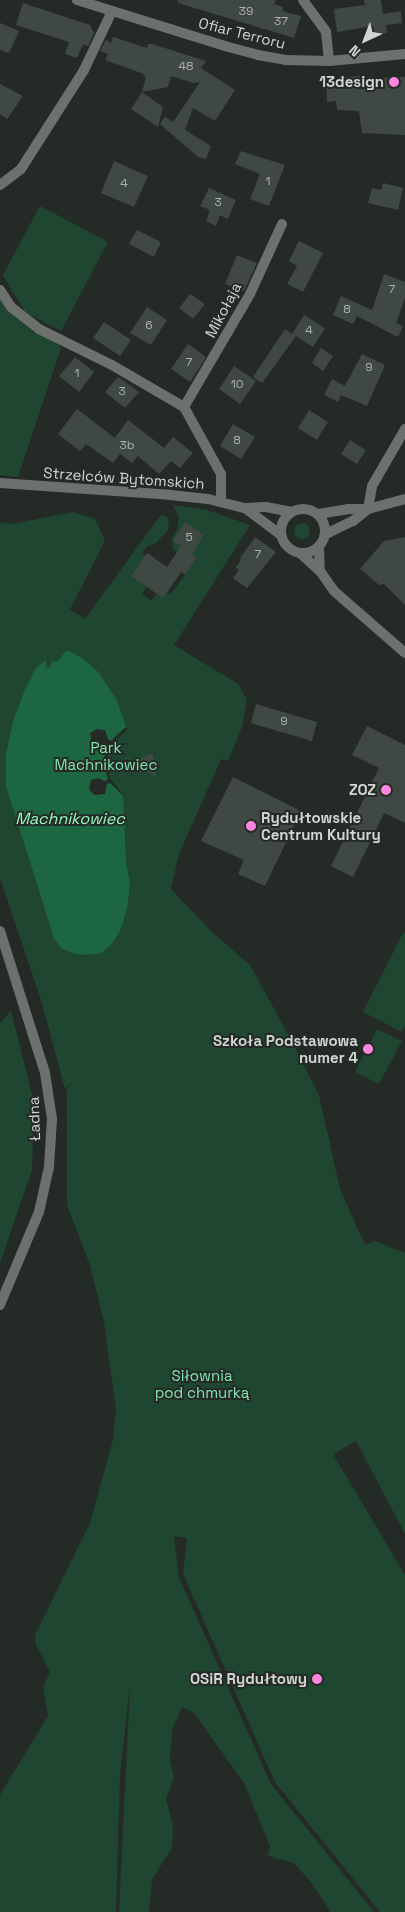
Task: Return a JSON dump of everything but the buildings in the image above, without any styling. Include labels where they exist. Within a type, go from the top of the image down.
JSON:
[{"type":"street","name":"Ofiar Terroru","points":[[77,0],[258,55],[286,60],[329,61],[405,54]]},
{"type":"street","points":[[302,0],[326,32],[329,61]]},
{"type":"street","points":[[0,185],[21,169],[84,70],[112,11]]},
{"type":"street","name":"Mikołaja","points":[[184,407],[250,294],[282,224]]},
{"type":"street","points":[[0,290],[11,307],[39,329],[112,365],[184,407],[221,474],[221,502]]},
{"type":"street","points":[[326,534],[353,520],[368,509],[372,486],[405,429]]},
{"type":"street","name":"Strzelców Bytomskich","points":[[0,483],[170,495],[221,502],[245,508]]},
{"type":"street","points":[[245,508],[266,507],[291,512],[302,509],[318,514],[348,509],[368,509],[405,498]]},
{"type":"street","points":[[245,508],[281,534]]},
{"type":"street","points":[[291,512],[283,522],[281,534],[285,545],[301,554],[320,571],[334,591],[405,653]]},
{"type":"street","points":[[318,514],[324,524],[326,534],[320,548],[320,571]]},
{"type":"street","points":[[301,554],[320,548]]},
{"type":"street","name":"Ładna","points":[[0,931],[45,1073],[52,1119],[49,1167],[38,1212],[0,1305]]},
{"type":"green space","points":[[40,206],[108,242],[61,331],[25,312],[3,275]]},
{"type":"green space","points":[[0,298],[58,342],[61,348],[18,477],[0,475]]},
{"type":"green space","points":[[173,505],[207,510],[250,525],[174,645],[238,684],[247,700],[242,727],[228,761],[221,759],[179,854],[171,889],[212,932],[250,965],[291,1040],[319,1095],[340,1189],[365,1245],[375,1241],[405,1253],[405,1534],[356,1441],[333,1454],[405,1575],[405,1912],[380,1912],[275,1782],[183,1574],[187,1538],[174,1536],[179,1577],[271,1784],[374,1912],[331,1912],[314,1886],[294,1863],[268,1856],[270,1846],[244,1783],[194,1713],[182,1707],[172,1730],[170,1759],[174,1778],[166,1799],[173,1827],[172,1848],[152,1879],[149,1912],[119,1912],[130,1685],[120,1776],[116,1912],[0,1912],[0,1795],[48,1716],[43,1687],[50,1672],[36,1645],[35,1635],[90,1523],[113,1440],[116,1409],[104,1322],[90,1265],[67,1205],[67,1089],[74,1080],[65,1089],[41,1000],[0,878],[0,522],[12,524],[73,512],[95,519],[105,541],[70,609],[85,619],[160,516],[164,515],[169,518],[168,530],[156,543],[148,546],[142,553],[145,556],[147,587],[142,593],[151,601],[157,594],[163,598],[167,592],[171,594],[197,558],[188,553],[178,553],[173,548],[172,538],[177,530],[179,517]]},
{"type":"green space","points":[[299,523],[305,523],[310,528],[308,537],[299,539],[294,534],[294,528]]},
{"type":"green space","points":[[403,933],[405,934],[405,1026],[402,1032],[363,1012]]},
{"type":"green space","points":[[11,1011],[34,1102],[32,1170],[0,1263],[0,1023]]},
{"type":"green space","points":[[377,1029],[402,1041],[379,1084],[355,1072]]},
{"type":"water","name":"Machnikowiec","points":[[67,650],[84,659],[98,672],[117,700],[126,727],[115,736],[104,758],[106,774],[110,783],[123,796],[126,861],[130,883],[127,909],[120,931],[111,945],[101,953],[86,955],[72,953],[61,948],[54,938],[6,786],[6,754],[13,721],[24,692],[36,668],[46,660],[46,667],[50,668],[52,661],[57,662]]},
{"type":"pier","points":[[126,727],[128,729],[113,743],[107,758],[110,778],[125,797],[110,783],[107,784],[105,794],[94,795],[89,789],[91,780],[98,778],[105,781],[108,779],[104,758],[108,746],[105,744],[99,747],[92,744],[90,733],[97,729],[105,730],[108,739],[111,741]]},
{"type":"place","name":"13design","points":[[394,82]]},
{"type":"place","name":"ZOZ","points":[[386,790]]},
{"type":"place","name":"Rydułtowskie Centrum Kultury","points":[[251,826]]},
{"type":"place","name":"Szkoła Podstawowa numer 4","points":[[368,1049]]},
{"type":"place","name":"OSiR Rydułtowy","points":[[317,1679]]},
{"type":"park label","name":"Park Machnikowiec","points":[[106,756]]},
{"type":"park label","name":"Siłownia pod chmurką","points":[[202,1384]]}]
